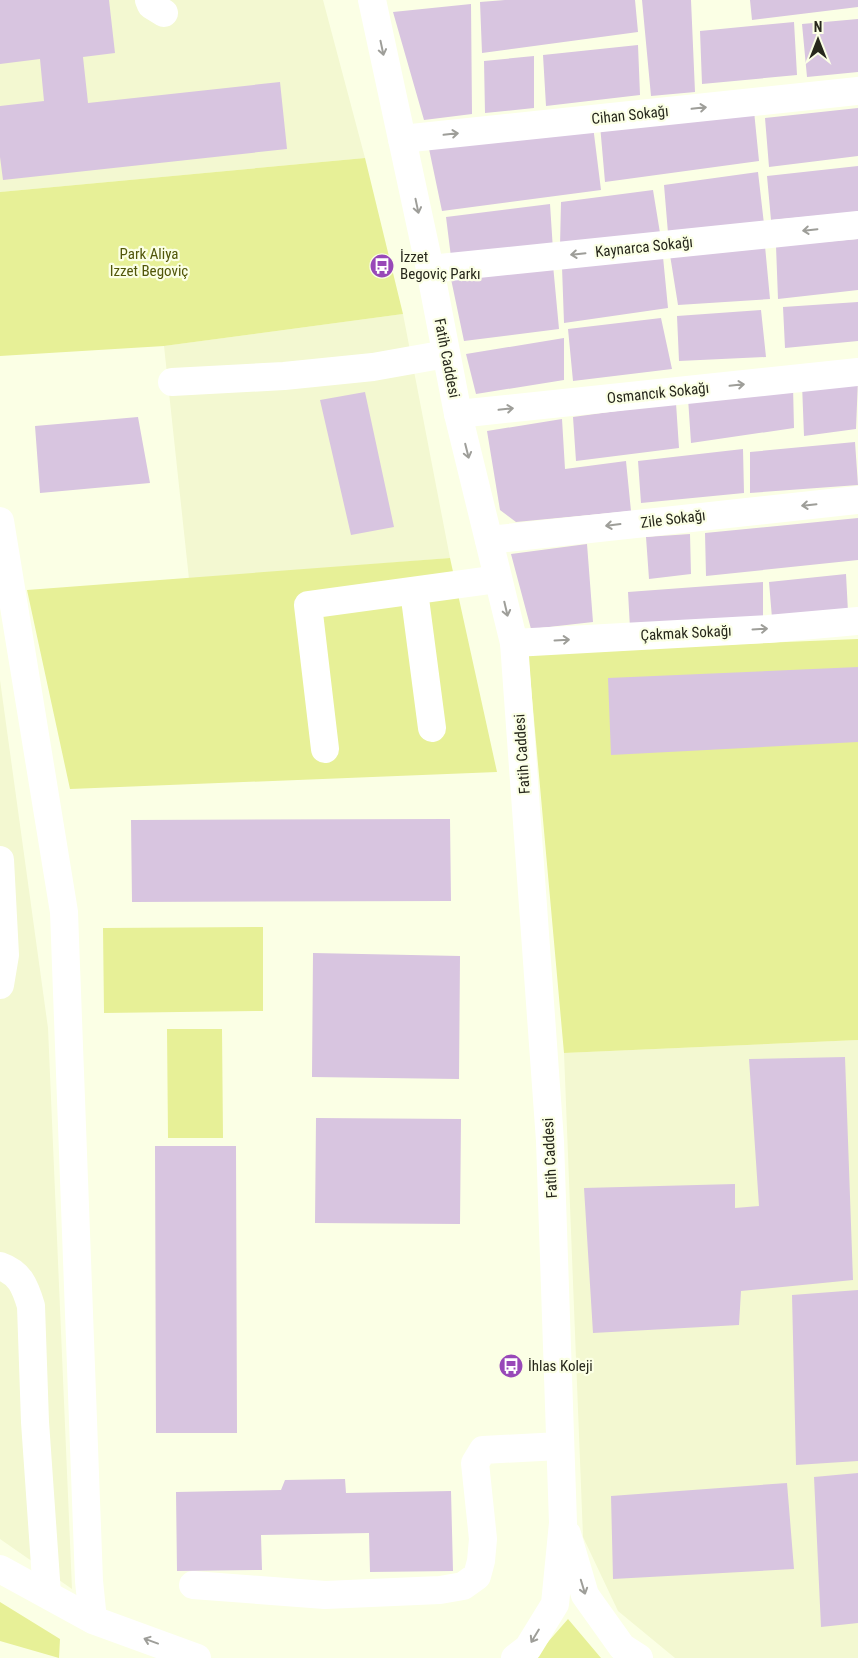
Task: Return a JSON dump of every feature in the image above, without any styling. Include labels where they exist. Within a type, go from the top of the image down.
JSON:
[{"type":"main road","name":"Fatih Caddesi","points":[[372,0],[430,269],[458,414],[514,643],[550,1141],[563,1523]]},
{"type":"main road","name":"Cihan Sokağı","points":[[402,139],[858,91]]},
{"type":"main road","name":"Kaynarca Sokağı","points":[[430,269],[858,225]]},
{"type":"main road","points":[[172,382],[284,376],[363,368],[446,354]]},
{"type":"main road","name":"Osmancık Sokağı","points":[[458,414],[858,372]]},
{"type":"main road","name":"Zile Sokağı","points":[[489,540],[858,500]]},
{"type":"main road","points":[[0,521],[64,912],[89,1580],[93,1620]]},
{"type":"main road","points":[[325,749],[308,605],[498,579]]},
{"type":"main road","points":[[414,591],[432,728]]},
{"type":"main road","name":"Çakmak Sokağı","points":[[514,643],[768,629],[858,621]]},
{"type":"main road","points":[[0,860],[5,955],[0,985]]},
{"type":"main road","points":[[0,1266],[16,1274],[25,1287],[31,1306],[35,1422],[47,1594]]},
{"type":"main road","points":[[193,1585],[324,1595],[440,1590],[463,1586],[477,1576],[481,1561],[483,1539],[475,1463],[483,1450],[560,1446]]},
{"type":"main road","points":[[515,1658],[528,1648],[555,1604],[563,1523]]},
{"type":"main road","points":[[563,1523],[585,1595],[622,1646],[639,1658]]},
{"type":"main road","points":[[0,1569],[93,1620],[197,1658]]},
{"type":"shaded area","points":[[0,0],[323,0],[365,158],[0,192]]},
{"type":"shaded area","points":[[403,314],[450,558],[189,579],[164,346]]},
{"type":"shaded area","points":[[0,680],[48,1028],[72,1589],[0,1539]]},
{"type":"shaded area","points":[[858,1040],[858,1658],[675,1658],[618,1611],[583,1537],[564,1053]]},
{"type":"green space","name":"Park Aliya Izzet Begoviç","points":[[365,158],[403,314],[164,346],[0,356],[0,192]]},
{"type":"green space","points":[[450,558],[497,772],[70,789],[27,590]]},
{"type":"green space","points":[[858,639],[858,1040],[564,1053],[528,653]]},
{"type":"green space","points":[[263,927],[263,1011],[104,1013],[103,928]]},
{"type":"green space","points":[[167,1029],[222,1029],[223,1138],[168,1138]]},
{"type":"green space","points":[[0,1602],[60,1639],[59,1658],[0,1641]]},
{"type":"green space","points":[[568,1619],[601,1658],[534,1658]]},
{"type":"building","points":[[0,0],[109,0],[115,53],[83,57],[88,103],[280,82],[287,149],[3,180],[0,157],[0,106],[44,101],[40,59],[0,64]]},
{"type":"building","points":[[505,0],[635,0],[638,32],[482,53],[480,2]]},
{"type":"building","points":[[642,0],[691,0],[695,92],[651,96]]},
{"type":"building","points":[[750,0],[858,0],[858,7],[752,20]]},
{"type":"building","points":[[471,4],[472,114],[424,120],[393,12]]},
{"type":"building","points":[[858,19],[858,72],[807,77],[802,24]]},
{"type":"building","points":[[794,22],[797,75],[702,84],[700,31]]},
{"type":"building","points":[[638,45],[640,95],[546,106],[543,55]]},
{"type":"building","points":[[534,56],[534,108],[485,113],[484,61]]},
{"type":"building","points":[[858,108],[858,156],[769,167],[765,118]]},
{"type":"building","points":[[754,111],[759,161],[605,182],[600,125]]},
{"type":"building","points":[[593,126],[601,190],[442,211],[428,144]]},
{"type":"building","points":[[858,166],[858,212],[771,220],[767,176]]},
{"type":"building","points":[[758,172],[764,224],[668,233],[664,185]]},
{"type":"building","points":[[653,190],[660,233],[560,246],[561,202]]},
{"type":"building","points":[[550,204],[553,250],[451,257],[446,217]]},
{"type":"building","points":[[858,239],[858,290],[778,299],[776,246]]},
{"type":"building","points":[[765,246],[770,299],[678,305],[670,255]]},
{"type":"building","points":[[663,257],[668,308],[564,323],[562,267]]},
{"type":"building","points":[[553,265],[559,329],[464,341],[451,279]]},
{"type":"building","points":[[858,302],[858,341],[785,348],[783,307]]},
{"type":"building","points":[[761,310],[766,357],[679,361],[677,316]]},
{"type":"building","points":[[661,318],[672,369],[573,381],[568,329]]},
{"type":"building","points":[[564,338],[564,380],[476,394],[466,354]]},
{"type":"building","points":[[858,379],[856,429],[804,436],[802,384]]},
{"type":"building","points":[[793,386],[794,428],[691,443],[688,398]]},
{"type":"building","points":[[365,392],[394,527],[351,535],[320,400]]},
{"type":"building","points":[[676,403],[679,448],[576,461],[573,417]]},
{"type":"building","points":[[138,417],[150,483],[40,493],[35,426]]},
{"type":"building","points":[[562,419],[565,469],[626,461],[631,511],[516,522],[500,510],[487,431]]},
{"type":"building","points":[[855,442],[858,485],[750,493],[750,452]]},
{"type":"building","points":[[743,449],[744,493],[641,503],[638,461]]},
{"type":"building","points":[[858,518],[858,560],[706,576],[705,533]]},
{"type":"building","points":[[690,534],[691,574],[649,579],[646,537]]},
{"type":"building","points":[[587,544],[593,622],[531,629],[511,554]]},
{"type":"building","points":[[846,574],[848,612],[772,618],[769,582]]},
{"type":"building","points":[[763,582],[763,619],[630,628],[628,592]]},
{"type":"building","points":[[858,667],[858,742],[611,755],[608,678]]},
{"type":"building","points":[[450,819],[451,901],[132,902],[131,820]]},
{"type":"building","points":[[313,953],[460,956],[459,1079],[312,1077]]},
{"type":"building","points":[[845,1057],[853,1280],[741,1291],[739,1325],[593,1333],[584,1188],[735,1184],[735,1208],[759,1206],[749,1059]]},
{"type":"building","points":[[316,1118],[461,1119],[460,1224],[315,1223]]},
{"type":"building","points":[[155,1146],[236,1146],[237,1433],[156,1433]]},
{"type":"building","points":[[858,1290],[858,1461],[796,1465],[792,1295]]},
{"type":"building","points":[[858,1473],[858,1623],[821,1627],[814,1477]]},
{"type":"building","points":[[345,1479],[346,1493],[451,1491],[453,1571],[370,1572],[369,1533],[261,1535],[262,1570],[177,1571],[176,1492],[281,1490],[285,1480]]},
{"type":"building","points":[[787,1483],[794,1569],[613,1579],[611,1496]]},
{"type":"place","name":"İzzet Begoviç Parkı","points":[[382,266]]},
{"type":"place","name":"İhlas Koleji","points":[[511,1366]]}]
